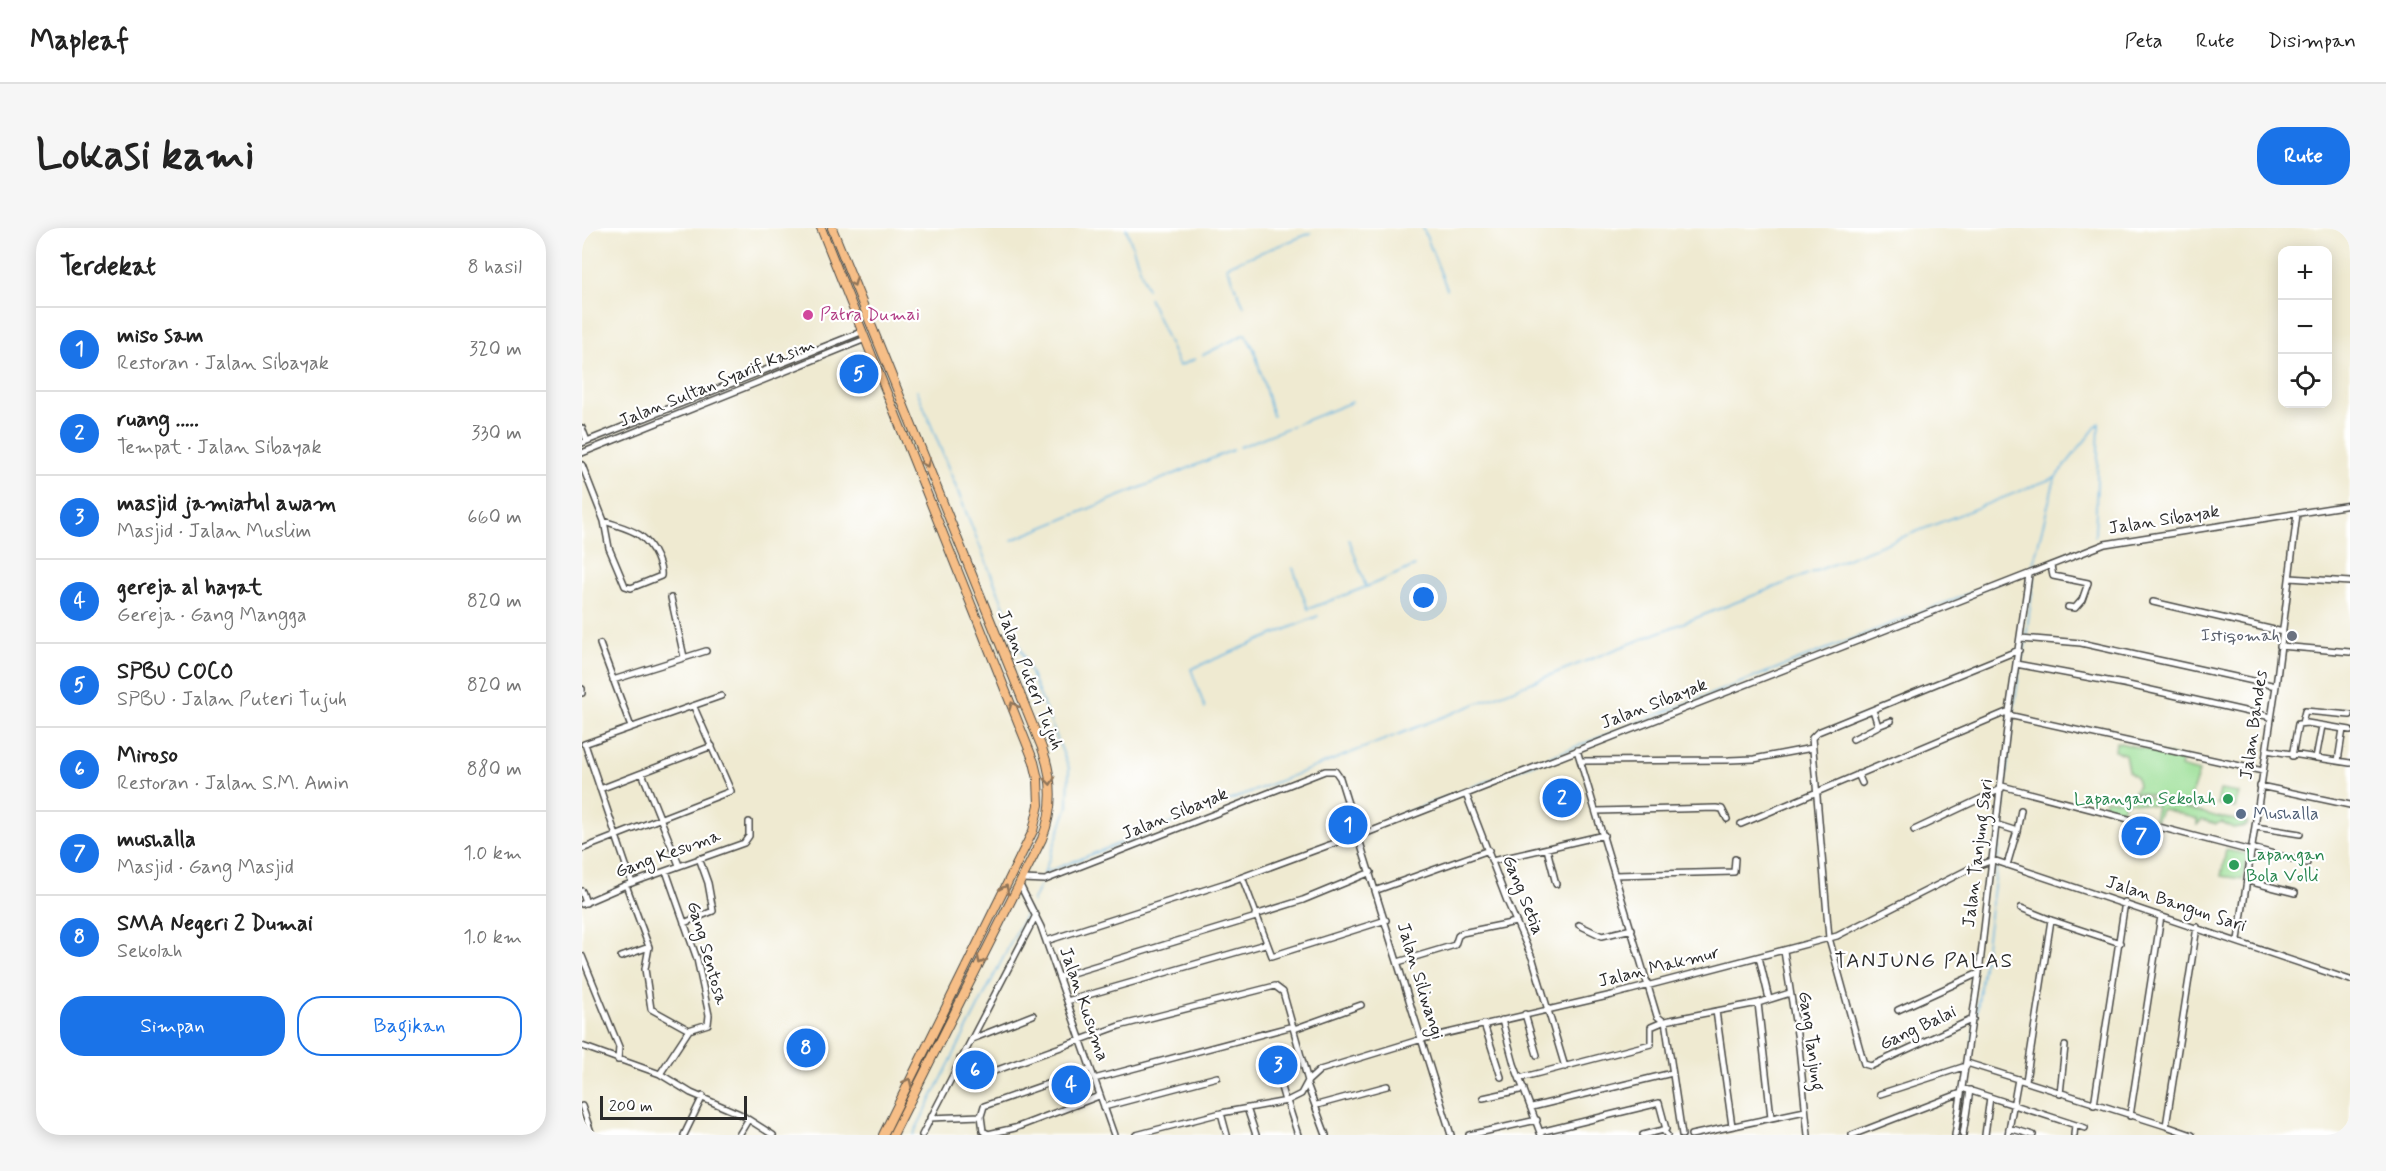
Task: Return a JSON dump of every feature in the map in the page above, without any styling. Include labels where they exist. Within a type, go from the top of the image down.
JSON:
[{"type":"highway","name":"Jalan Puteri Tujuh","points":[[821,228],[862,336],[983,630],[1034,762],[1039,796],[1036,822],[883,1135]]},
{"type":"highway","name":"Jalan Puteri Tujuh","points":[[831,228],[1042,748],[1050,777],[1050,817],[1042,839],[893,1135]]},
{"type":"highway","points":[[831,252],[840,249]]},
{"type":"highway","points":[[983,630],[992,626]]},
{"type":"street","name":"Jalan Sultan Syarif Kasim","points":[[585,442],[722,386],[862,336]]},
{"type":"street","name":"Jalan Sultan Syarif Kasim","points":[[582,453],[791,371],[862,336]]},
{"type":"street","points":[[722,386],[725,395]]},
{"type":"street","points":[[582,428],[585,442]]},
{"type":"street","points":[[582,465],[604,521],[608,545],[627,588],[661,576],[662,571],[650,543],[638,533],[604,521]]},
{"type":"street","name":"Jalan Sibayak","points":[[1021,882],[1045,880],[1328,771],[1339,774],[1359,835],[2112,543],[2350,505]]},
{"type":"street","name":"Jalan Bandes","points":[[2238,940],[2276,686],[2297,514]]},
{"type":"street","points":[[2051,566],[2053,576],[2088,583],[2080,603],[2075,608],[2068,607]]},
{"type":"street","name":"Jalan Tanjung Sari","points":[[1955,1135],[1965,1090],[1966,1065],[1996,860],[2010,714],[2019,650],[2023,639],[2029,574]]},
{"type":"street","points":[[2290,578],[2350,582]]},
{"type":"street","points":[[671,598],[684,657]]},
{"type":"street","points":[[2153,602],[2283,632]]},
{"type":"street","points":[[2023,639],[2081,643],[2276,686]]},
{"type":"street","points":[[600,644],[631,727]]},
{"type":"street","points":[[2280,646],[2350,652]]},
{"type":"street","points":[[1829,938],[1812,738],[1818,732],[2019,650]]},
{"type":"street","points":[[613,680],[706,651]]},
{"type":"street","points":[[2018,664],[2124,684],[2271,717]]},
{"type":"street","points":[[660,1074],[689,1030],[651,1009],[645,969],[649,946],[615,834],[583,744],[721,696]]},
{"type":"street","points":[[582,849],[615,834],[731,792],[694,707]]},
{"type":"street","points":[[1873,710],[1878,726]]},
{"type":"street","points":[[2302,723],[2306,711],[2350,715]]},
{"type":"street","points":[[2316,758],[2328,712]]},
{"type":"street","points":[[1741,824],[1858,774],[2010,714],[2263,771]]},
{"type":"street","points":[[1853,739],[1891,721]]},
{"type":"street","points":[[2292,756],[2296,726],[2302,723],[2350,729]]},
{"type":"street","points":[[2338,761],[2343,729]]},
{"type":"street","points":[[600,789],[712,746]]},
{"type":"street","points":[[1581,761],[1754,759],[1812,748]]},
{"type":"street","points":[[1577,750],[1597,811],[1656,1016],[1660,1021],[1665,1021]]},
{"type":"street","points":[[2266,750],[2292,756],[2350,763]]},
{"type":"street","points":[[642,773],[679,865]]},
{"type":"street","points":[[1858,774],[1862,783]]},
{"type":"street","points":[[2260,786],[2350,805]]},
{"type":"street","points":[[1914,830],[2002,787],[2307,864]]},
{"type":"street","name":"Gang Setia","points":[[1466,794],[1533,960],[1565,1067]]},
{"type":"street","points":[[1597,811],[1716,808],[1722,809],[1727,819]]},
{"type":"street","points":[[2007,865],[2021,810]]},
{"type":"street","name":"Gang Kesuma","points":[[584,903],[746,841],[750,833],[749,822]]},
{"type":"street","points":[[2000,825],[2017,831]]},
{"type":"street","points":[[2256,827],[2300,834]]},
{"type":"street","points":[[1046,941],[1242,878],[1359,835]]},
{"type":"street","name":"Jalan Siliwangi","points":[[1359,835],[1451,1135]]},
{"type":"street","points":[[1492,861],[1604,835]]},
{"type":"street","points":[[1547,849],[1556,884]]},
{"type":"street","points":[[1377,890],[1489,850]]},
{"type":"street","points":[[684,923],[714,911],[708,883],[699,858]]},
{"type":"street","points":[[1614,875],[1734,872],[1735,859]]},
{"type":"street","name":"Jalan Makmur","points":[[1308,1083],[1320,1070],[1422,1039],[1784,951],[1846,933],[1971,868],[1996,860]]},
{"type":"street","name":"Jalan Bangun Sari","points":[[1996,860],[2238,940],[2350,980]]},
{"type":"street","name":"Gang Sentosa","points":[[666,870],[697,959],[709,1015],[708,1024],[689,1030]]},
{"type":"street","points":[[1059,977],[1256,916],[1303,900],[1371,872]]},
{"type":"street","points":[[1242,878],[1270,955],[1274,956],[1386,920]]},
{"type":"street","points":[[2248,881],[2295,893]]},
{"type":"street","name":"Jalan Kusuma","points":[[1021,882],[1046,941],[1114,1135]]},
{"type":"street","points":[[582,891],[584,903]]},
{"type":"street","points":[[1015,893],[1029,901]]},
{"type":"street","points":[[2094,1105],[2125,902]]},
{"type":"street","points":[[2021,908],[2120,943]]},
{"type":"street","points":[[922,1135],[1036,915]]},
{"type":"street","points":[[2130,1116],[2161,916]]},
{"type":"street","points":[[2026,1081],[2051,920]]},
{"type":"street","points":[[1398,962],[1455,945],[1458,936],[1462,933],[1516,922]]},
{"type":"street","points":[[1579,925],[1602,936],[1632,929]]},
{"type":"street","points":[[2166,1126],[2197,927]]},
{"type":"street","name":"Gang Balai","points":[[1829,938],[1866,1066],[1871,1066],[1973,1019]]},
{"type":"street","points":[[1067,1000],[1265,944]]},
{"type":"street","points":[[621,957],[649,946]]},
{"type":"street","name":"Gang Tanjung","points":[[1784,951],[1808,1135]]},
{"type":"street","points":[[582,956],[620,1050],[618,1060]]},
{"type":"street","points":[[1759,957],[1769,999]]},
{"type":"street","points":[[1898,1010],[1979,973]]},
{"type":"street","points":[[960,1059],[980,1060],[988,1073],[1081,1040],[1182,1010],[1261,988],[1278,987],[1283,992],[1308,1083],[1326,1135]]},
{"type":"street","points":[[1520,1078],[1651,1044],[1651,1026],[1665,1021],[1758,1003],[1790,993]]},
{"type":"street","points":[[1758,1003],[1771,1117]]},
{"type":"street","points":[[1094,1079],[1293,1028],[1360,1005]]},
{"type":"street","points":[[1716,1011],[1732,1126]]},
{"type":"street","points":[[1525,1014],[1537,1055]]},
{"type":"street","points":[[972,1039],[1033,1015]]},
{"type":"street","points":[[1502,1020],[1540,1134],[1659,1103],[1665,1132],[1643,1135]]},
{"type":"street","points":[[1665,1021],[1682,1135]]},
{"type":"street","points":[[1485,1024],[1501,1077]]},
{"type":"street","points":[[582,1046],[660,1074],[691,1093],[703,1096],[773,1135]]},
{"type":"street","points":[[2060,1094],[2066,1046]]},
{"type":"street","points":[[1880,1094],[1966,1065],[2026,1081],[2060,1094],[2192,1135]]},
{"type":"street","points":[[1090,1069],[984,1106],[981,1116],[984,1133],[996,1133],[1099,1095]]},
{"type":"street","points":[[1277,1073],[1298,1135]]},
{"type":"street","points":[[1532,1107],[1672,1073]]},
{"type":"street","points":[[1104,1107],[1217,1077]]},
{"type":"street","points":[[2008,1135],[2019,1079]]},
{"type":"street","points":[[1136,1135],[1221,1113],[1286,1101],[1301,1094],[1308,1083]]},
{"type":"street","points":[[1317,1106],[1387,1086]]},
{"type":"street","points":[[1483,1098],[1524,1089]]},
{"type":"street","points":[[1963,1135],[1965,1090]]},
{"type":"street","points":[[1852,1135],[1965,1090],[2085,1128]]},
{"type":"street","points":[[684,1135],[703,1096]]},
{"type":"street","points":[[1985,1135],[1990,1097]]},
{"type":"street","points":[[582,1106],[592,1135]]},
{"type":"street","points":[[1247,1108],[1256,1135]]},
{"type":"street","points":[[1691,1135],[1805,1111]]},
{"type":"street","points":[[1221,1113],[1227,1135]]},
{"type":"street","points":[[930,1118],[981,1116]]},
{"type":"street","points":[[739,1135],[748,1120]]},
{"type":"street","points":[[1469,1135],[1537,1120]]},
{"type":"street","points":[[2074,1135],[2075,1125]]},
{"type":"street","points":[[2009,1128],[2033,1135]]},
{"type":"green space","points":[[2116,742],[2182,758],[2180,767],[2199,772],[2188,805],[2139,792],[2133,793],[2138,785],[2136,777],[2128,770],[2125,754],[2115,751]]},
{"type":"green space","name":"Lapangan Sekolah","points":[[2220,790],[2239,793],[2235,808],[2217,804]]},
{"type":"green space","points":[[2137,794],[2218,817],[2248,822],[2246,826],[2233,828],[2222,822],[2216,824],[2202,820],[2197,825],[2197,819],[2164,809],[2161,810],[2156,821],[2154,819],[2157,806],[2129,801],[2124,804],[2121,813],[2104,807],[2105,799],[2119,800]]},
{"type":"green space","name":"Lapangan Bola Volli","points":[[2226,850],[2247,854],[2243,879],[2221,876]]},
{"type":"waterway","points":[[1126,228],[1147,289]]},
{"type":"waterway","points":[[1423,228],[1447,289]]},
{"type":"waterway","points":[[1244,306],[1226,266],[1311,233]]},
{"type":"waterway","points":[[1149,298],[1179,366],[1195,359]]},
{"type":"waterway","points":[[1203,355],[1245,334],[1254,349],[1273,416]]},
{"type":"waterway","points":[[917,390],[1069,768],[1068,806],[1043,876]]},
{"type":"waterway","points":[[1240,447],[1352,402]]},
{"type":"waterway","points":[[1044,873],[2056,477],[2099,423],[2095,536]]},
{"type":"waterway","points":[[1012,540],[1233,450]]},
{"type":"waterway","points":[[1388,820],[2032,569],[2055,478]]},
{"type":"waterway","points":[[1349,539],[1366,587],[1415,566]]},
{"type":"waterway","points":[[1293,568],[1308,609],[1366,587]]},
{"type":"waterway","points":[[2026,637],[2034,578]]},
{"type":"waterway","points":[[1205,708],[1191,669],[1318,616]]},
{"type":"waterway","points":[[2021,663],[2026,642]]},
{"type":"waterway","points":[[2013,714],[2020,668]]},
{"type":"waterway","points":[[2005,785],[2013,718]]},
{"type":"waterway","points":[[2001,824],[2005,790]]},
{"type":"waterway","points":[[1998,860],[2001,829]]},
{"type":"waterway","points":[[1970,1062],[1997,865]]},
{"type":"waterway","points":[[1032,902],[1040,885]]},
{"type":"waterway","points":[[913,1135],[1028,909]]},
{"type":"waterway","points":[[1960,1135],[1969,1067]]},
{"type":"place","name":"Patra Dumai","points":[[808,315]]},
{"type":"place","name":"SPBU COCO","points":[[859,374]]},
{"type":"place","name":"Istiqomah","points":[[2292,636]]},
{"type":"place","name":"ruang .....","points":[[1562,798]]},
{"type":"place","name":"Lapangan Sekolah","points":[[2228,799]]},
{"type":"place","name":"Mushalla","points":[[2241,814]]},
{"type":"place","name":"miso sam","points":[[1348,825]]},
{"type":"place","name":"mushalla","points":[[2141,836]]},
{"type":"place","name":"Lapangan Bola Volli","points":[[2234,865]]},
{"type":"place","name":"SMA Negeri 2 Dumai","points":[[806,1048]]},
{"type":"place","name":"masjid jamiatul awam","points":[[1278,1065]]},
{"type":"place","name":"Miroso","points":[[975,1070]]},
{"type":"place","name":"gereja al hayat","points":[[1071,1085]]},
{"type":"district","name":"TANJUNG PALAS","points":[[1924,961]]}]
